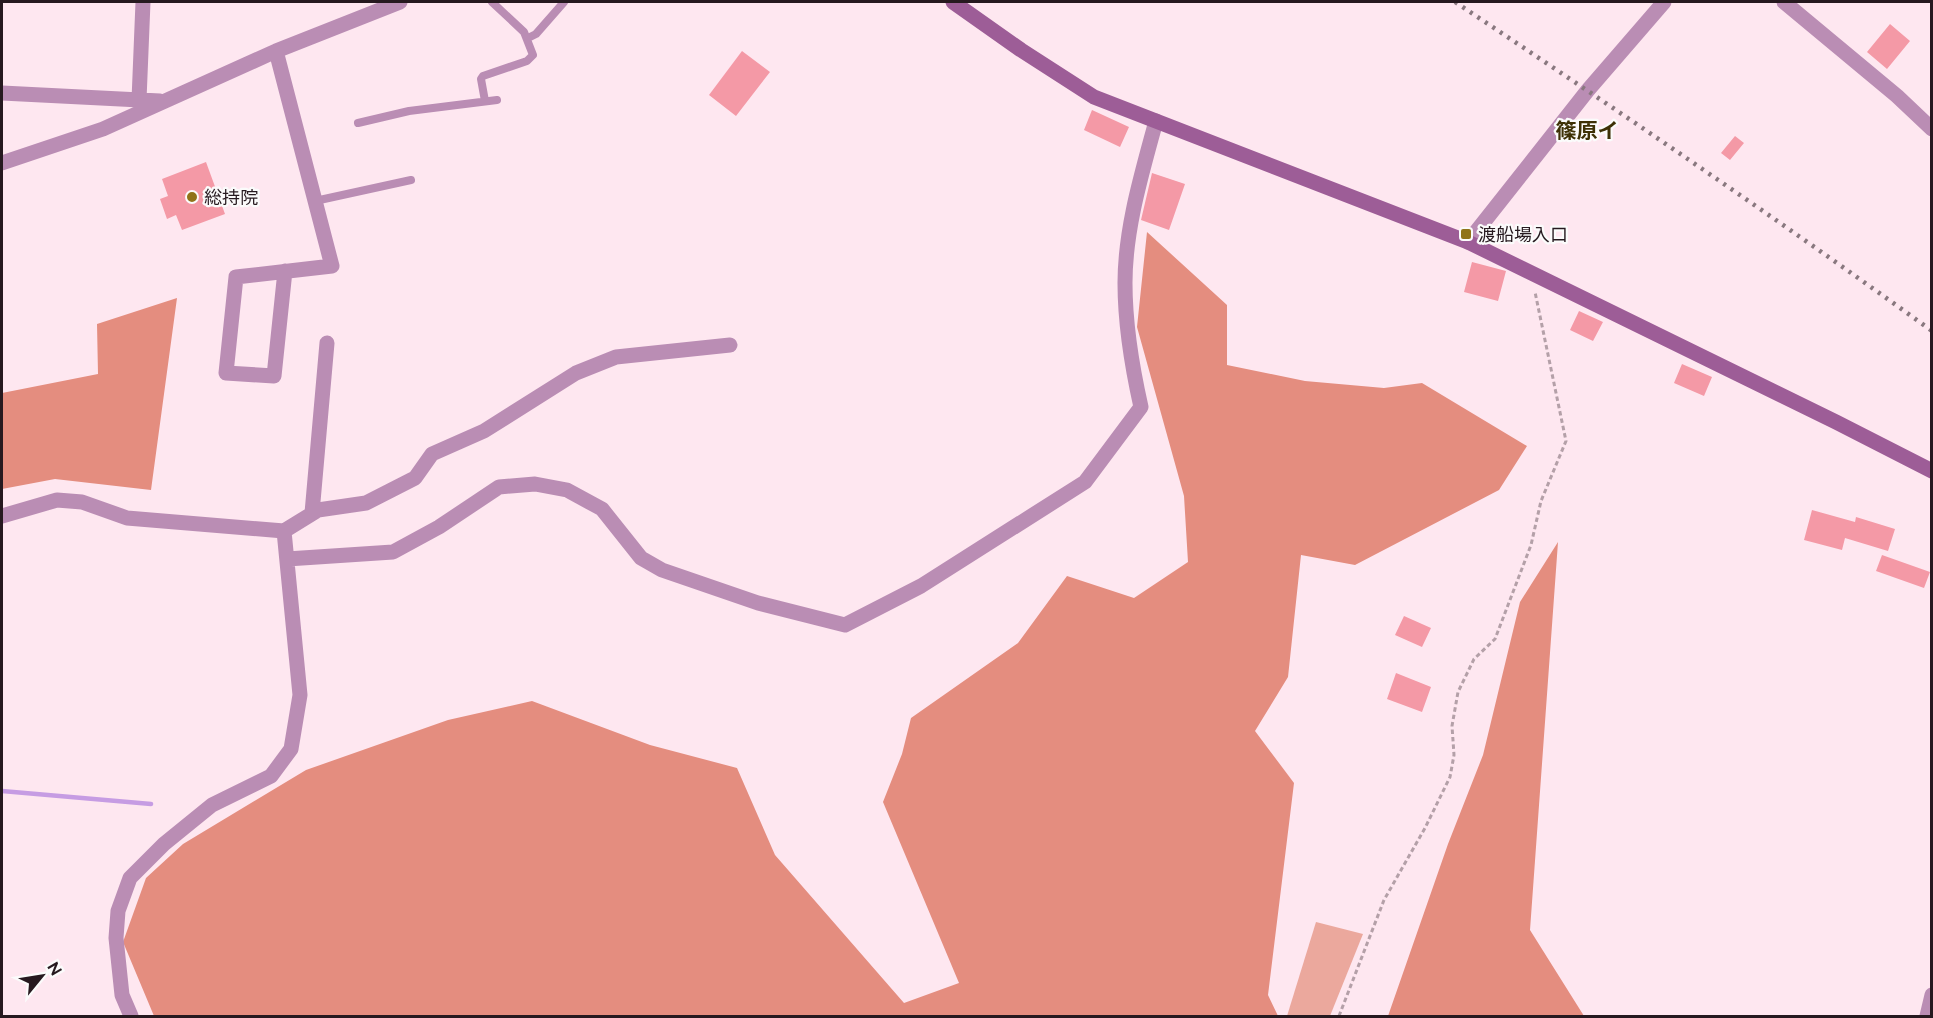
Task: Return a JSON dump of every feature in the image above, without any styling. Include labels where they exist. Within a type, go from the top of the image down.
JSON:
[{"type":"street","points":[[139,100],[143,2]]},
{"type":"street","points":[[2,163],[103,129],[276,51],[400,2]]},
{"type":"street","points":[[953,2],[1021,50],[1094,97],[1468,242],[1932,471]]},
{"type":"street","points":[[1468,242],[1588,90],[1664,2]]},
{"type":"street","points":[[1784,2],[1897,96],[1932,129]]},
{"type":"street","points":[[276,51],[332,266],[285,271],[236,277],[226,373],[274,376],[285,271]]},
{"type":"street","points":[[2,93],[163,101]]},
{"type":"street","points":[[287,559],[393,552],[438,527],[499,487],[535,484],[567,490],[602,509],[641,558],[662,570],[758,603],[844,625],[921,586],[1085,482],[1142,407],[1133,372],[1125,282],[1130,228],[1139,183],[1156,121]]},
{"type":"street","points":[[312,513],[327,343]]},
{"type":"street","points":[[2,516],[57,500],[82,502],[127,518],[284,531],[318,510],[366,503],[415,478],[432,454],[484,431],[576,372],[616,357],[730,345]]},
{"type":"street","points":[[131,1017],[122,995],[116,938],[118,911],[130,878],[164,844],[212,805],[271,776],[291,749],[300,695],[284,531]]},
{"type":"street","points":[[1927,1017],[1932,995]]},
{"type":"lane","points":[[485,101],[481,79],[483,76],[531,59],[533,55],[525,32],[492,2]]},
{"type":"lane","points":[[528,38],[536,34],[564,2]]},
{"type":"lane","points":[[358,123],[409,111],[497,100]]},
{"type":"lane","points":[[315,201],[411,180]]},
{"type":"path","points":[[1339,1017],[1384,900],[1425,828],[1450,777],[1454,755],[1452,726],[1458,692],[1474,659],[1495,639],[1531,545],[1541,501],[1566,441],[1531,272]]},
{"type":"shaded area","points":[[1147,232],[1227,305],[1227,365],[1305,381],[1384,388],[1422,383],[1527,446],[1499,490],[1355,565],[1301,555],[1288,677],[1255,731],[1294,783],[1268,995],[1278,1016],[154,1016],[123,942],[146,878],[183,844],[306,770],[448,720],[532,701],[650,745],[737,768],[775,855],[904,1003],[959,983],[883,802],[902,754],[911,718],[1018,643],[1067,576],[1134,598],[1188,562],[1184,496],[1137,327]]},
{"type":"shaded area","points":[[177,298],[151,490],[55,479],[2,489],[2,393],[98,374],[97,324]]},
{"type":"shaded area","points":[[1558,542],[1530,930],[1584,1016],[1388,1016],[1448,844],[1483,755],[1520,602]]},
{"type":"shaded area","points":[[1316,922],[1363,934],[1330,1016],[1287,1016]]},
{"type":"building","points":[[1890,24],[1910,41],[1887,69],[1867,52]]},
{"type":"building","points":[[742,51],[770,72],[736,116],[709,95]]},
{"type":"building","points":[[1092,110],[1129,127],[1120,147],[1084,130]]},
{"type":"building","points":[[1735,136],[1744,143],[1730,160],[1721,153]]},
{"type":"building","name":"総持院","points":[[206,162],[225,214],[182,230],[176,215],[167,219],[160,199],[168,196],[162,179]]},
{"type":"building","points":[[1152,173],[1185,184],[1169,230],[1141,220]]},
{"type":"building","points":[[1472,262],[1506,271],[1498,301],[1464,292]]},
{"type":"building","points":[[1579,311],[1603,322],[1593,341],[1570,330]]},
{"type":"building","points":[[1682,364],[1712,377],[1704,396],[1674,383]]},
{"type":"building","points":[[1812,510],[1855,522],[1856,517],[1895,529],[1888,551],[1845,538],[1842,550],[1804,540]]},
{"type":"building","points":[[1882,555],[1930,572],[1924,588],[1876,571]]},
{"type":"building","points":[[1404,616],[1431,628],[1422,647],[1395,635]]},
{"type":"building","points":[[1396,673],[1431,687],[1422,712],[1387,699]]},
{"type":"waterway","points":[[2,791],[151,804]]},
{"type":"railway","points":[[1455,2],[1695,164],[1932,331]]},
{"type":"place","name":"総持院","points":[[192,197]]},
{"type":"place","name":"渡船場入口","points":[[1466,234]]},
{"type":"district","name":"篠原イ","points":[[1587,130]]}]
